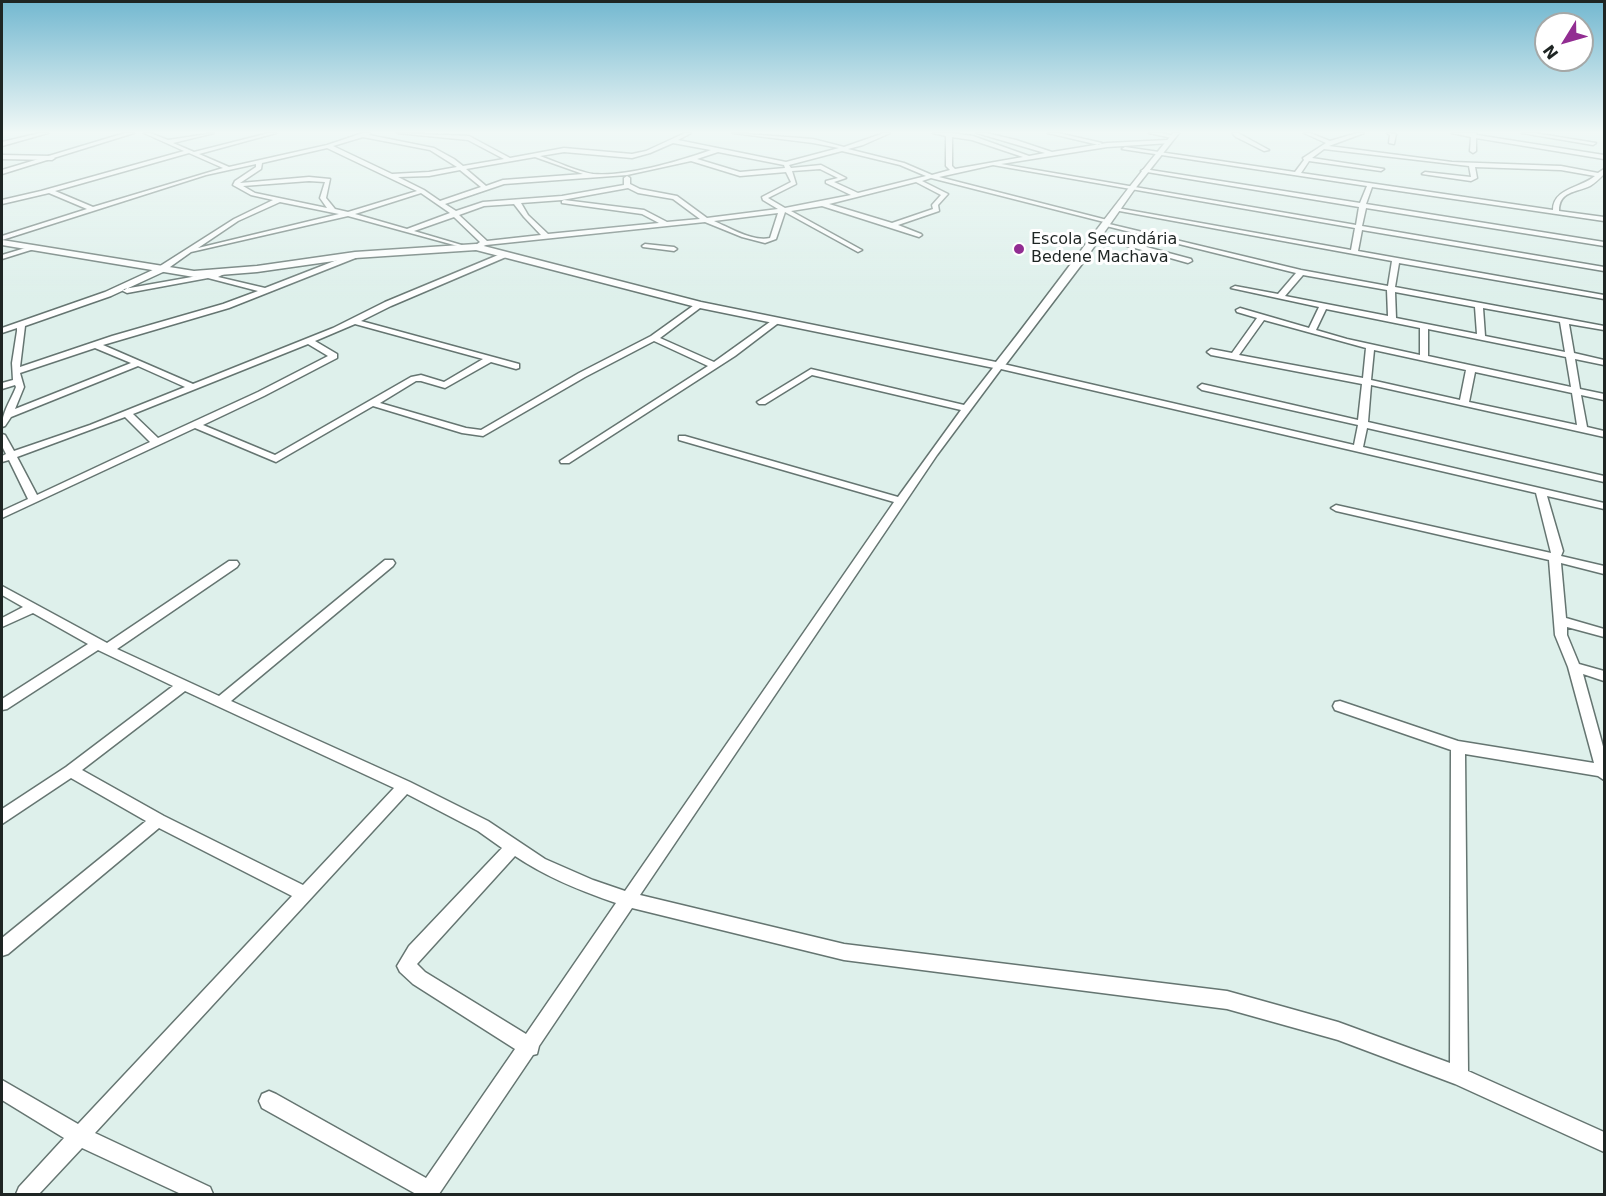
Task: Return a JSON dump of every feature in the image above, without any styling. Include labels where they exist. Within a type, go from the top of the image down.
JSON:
[{"type":"street","points":[[2,202],[54,189]]},
{"type":"street","points":[[2,238],[155,189]]},
{"type":"street","points":[[243,189],[253,194],[410,230],[463,247]]},
{"type":"street","points":[[326,189],[323,198],[333,211]]},
{"type":"street","points":[[417,189],[454,213],[481,245],[503,255],[700,305],[999,366],[1605,506]]},
{"type":"street","points":[[440,203],[479,189]]},
{"type":"street","points":[[410,230],[483,204],[550,199],[611,189]]},
{"type":"street","points":[[634,189],[675,197],[705,220],[744,236],[765,241],[773,239],[776,235],[782,210]]},
{"type":"street","points":[[782,189],[764,198],[858,250]]},
{"type":"street","points":[[843,189],[857,195]]},
{"type":"street","points":[[108,294],[220,274],[355,255],[463,247],[782,210],[821,204],[884,189]]},
{"type":"street","points":[[892,225],[937,210],[935,205],[945,194],[934,189]]},
{"type":"street","points":[[977,189],[1200,250],[1301,272],[1605,328]]},
{"type":"street","points":[[269,1101],[428,1192],[530,1047],[933,453],[1098,236],[1130,189]]},
{"type":"street","points":[[1136,189],[1605,268]]},
{"type":"street","points":[[1259,189],[1605,244]]},
{"type":"street","points":[[1354,253],[1363,205],[1369,189]]},
{"type":"street","points":[[1397,189],[1605,219]]},
{"type":"street","points":[[1556,211],[1556,202],[1561,195],[1577,189]]},
{"type":"street","points":[[50,190],[94,210]]},
{"type":"street","points":[[187,253],[348,214],[422,191]]},
{"type":"street","points":[[550,199],[644,212],[667,225]]},
{"type":"street","points":[[2,331],[108,294],[160,270],[236,220],[279,200]]},
{"type":"street","points":[[516,201],[526,216],[548,238]]},
{"type":"street","points":[[821,204],[892,225],[919,236]]},
{"type":"street","points":[[1117,210],[1605,297]]},
{"type":"street","points":[[638,252],[645,246],[647,227]]},
{"type":"street","points":[[1098,236],[1188,261]]},
{"type":"street","points":[[2,243],[160,270],[220,274]]},
{"type":"street","points":[[645,246],[674,249]]},
{"type":"street","points":[[2,257],[32,248]]},
{"type":"street","points":[[2,386],[17,376],[96,345],[201,314],[355,255]]},
{"type":"street","points":[[6,458],[127,414],[308,341],[503,255]]},
{"type":"street","points":[[1392,320],[1391,289],[1396,260]]},
{"type":"street","points":[[1280,297],[1301,272]]},
{"type":"street","points":[[208,276],[265,290]]},
{"type":"street","points":[[1235,288],[1605,362]]},
{"type":"street","points":[[1479,304],[1481,338]]},
{"type":"street","points":[[375,404],[465,431],[483,433],[582,375],[654,338],[700,305]]},
{"type":"street","points":[[1311,331],[1323,306]]},
{"type":"street","points":[[1240,310],[1370,347],[1605,397]]},
{"type":"street","points":[[1234,356],[1262,317]]},
{"type":"street","points":[[1564,320],[1582,430]]},
{"type":"street","points":[[354,321],[516,366]]},
{"type":"street","points":[[565,461],[714,365],[777,321]]},
{"type":"street","points":[[3,420],[15,401],[20,387],[17,376],[21,323]]},
{"type":"street","points":[[1424,327],[1424,358]]},
{"type":"street","points":[[654,338],[714,365]]},
{"type":"street","points":[[2,515],[195,425],[334,356],[308,341]]},
{"type":"street","points":[[96,345],[193,387]]},
{"type":"street","points":[[1358,449],[1368,382],[1370,347]]},
{"type":"street","points":[[1211,352],[1368,382],[1605,434]]},
{"type":"street","points":[[195,425],[276,459],[417,378],[445,385],[491,358]]},
{"type":"street","points":[[3,420],[139,363]]},
{"type":"street","points":[[1464,404],[1471,369]]},
{"type":"street","points":[[762,402],[811,372],[968,409]]},
{"type":"street","points":[[1202,387],[1605,479]]},
{"type":"street","points":[[127,414],[156,442]]},
{"type":"street","points":[[2,436],[6,458],[34,499]]},
{"type":"street","points":[[682,438],[901,501]]},
{"type":"street","points":[[1340,706],[1458,747],[1604,772],[1574,667],[1561,635],[1555,558],[1557,551],[1541,492]]},
{"type":"street","points":[[1336,508],[1605,570]]},
{"type":"street","points":[[222,702],[388,563]]},
{"type":"street","points":[[2,705],[103,647],[233,564]]},
{"type":"street","points":[[2,590],[103,647],[405,786],[483,826],[539,864],[564,876],[629,900],[844,952],[1227,1000],[1338,1031],[1459,1076],[1605,1142]]},
{"type":"street","points":[[2,623],[32,608]]},
{"type":"street","points":[[1560,621],[1605,633]]},
{"type":"street","points":[[1574,667],[1605,676]]},
{"type":"street","points":[[2,817],[71,771],[184,684]]},
{"type":"street","points":[[1458,747],[1459,1076]]},
{"type":"street","points":[[71,771],[158,820],[305,894]]},
{"type":"street","points":[[26,1194],[405,786]]},
{"type":"street","points":[[2,948],[158,820]]},
{"type":"street","points":[[513,847],[416,952],[406,966],[419,978],[530,1047]]},
{"type":"street","points":[[2,1089],[81,1137],[203,1194]]},
{"type":"place","name":"Escola Secundária Bedene Machava","points":[[1019,249]]}]
